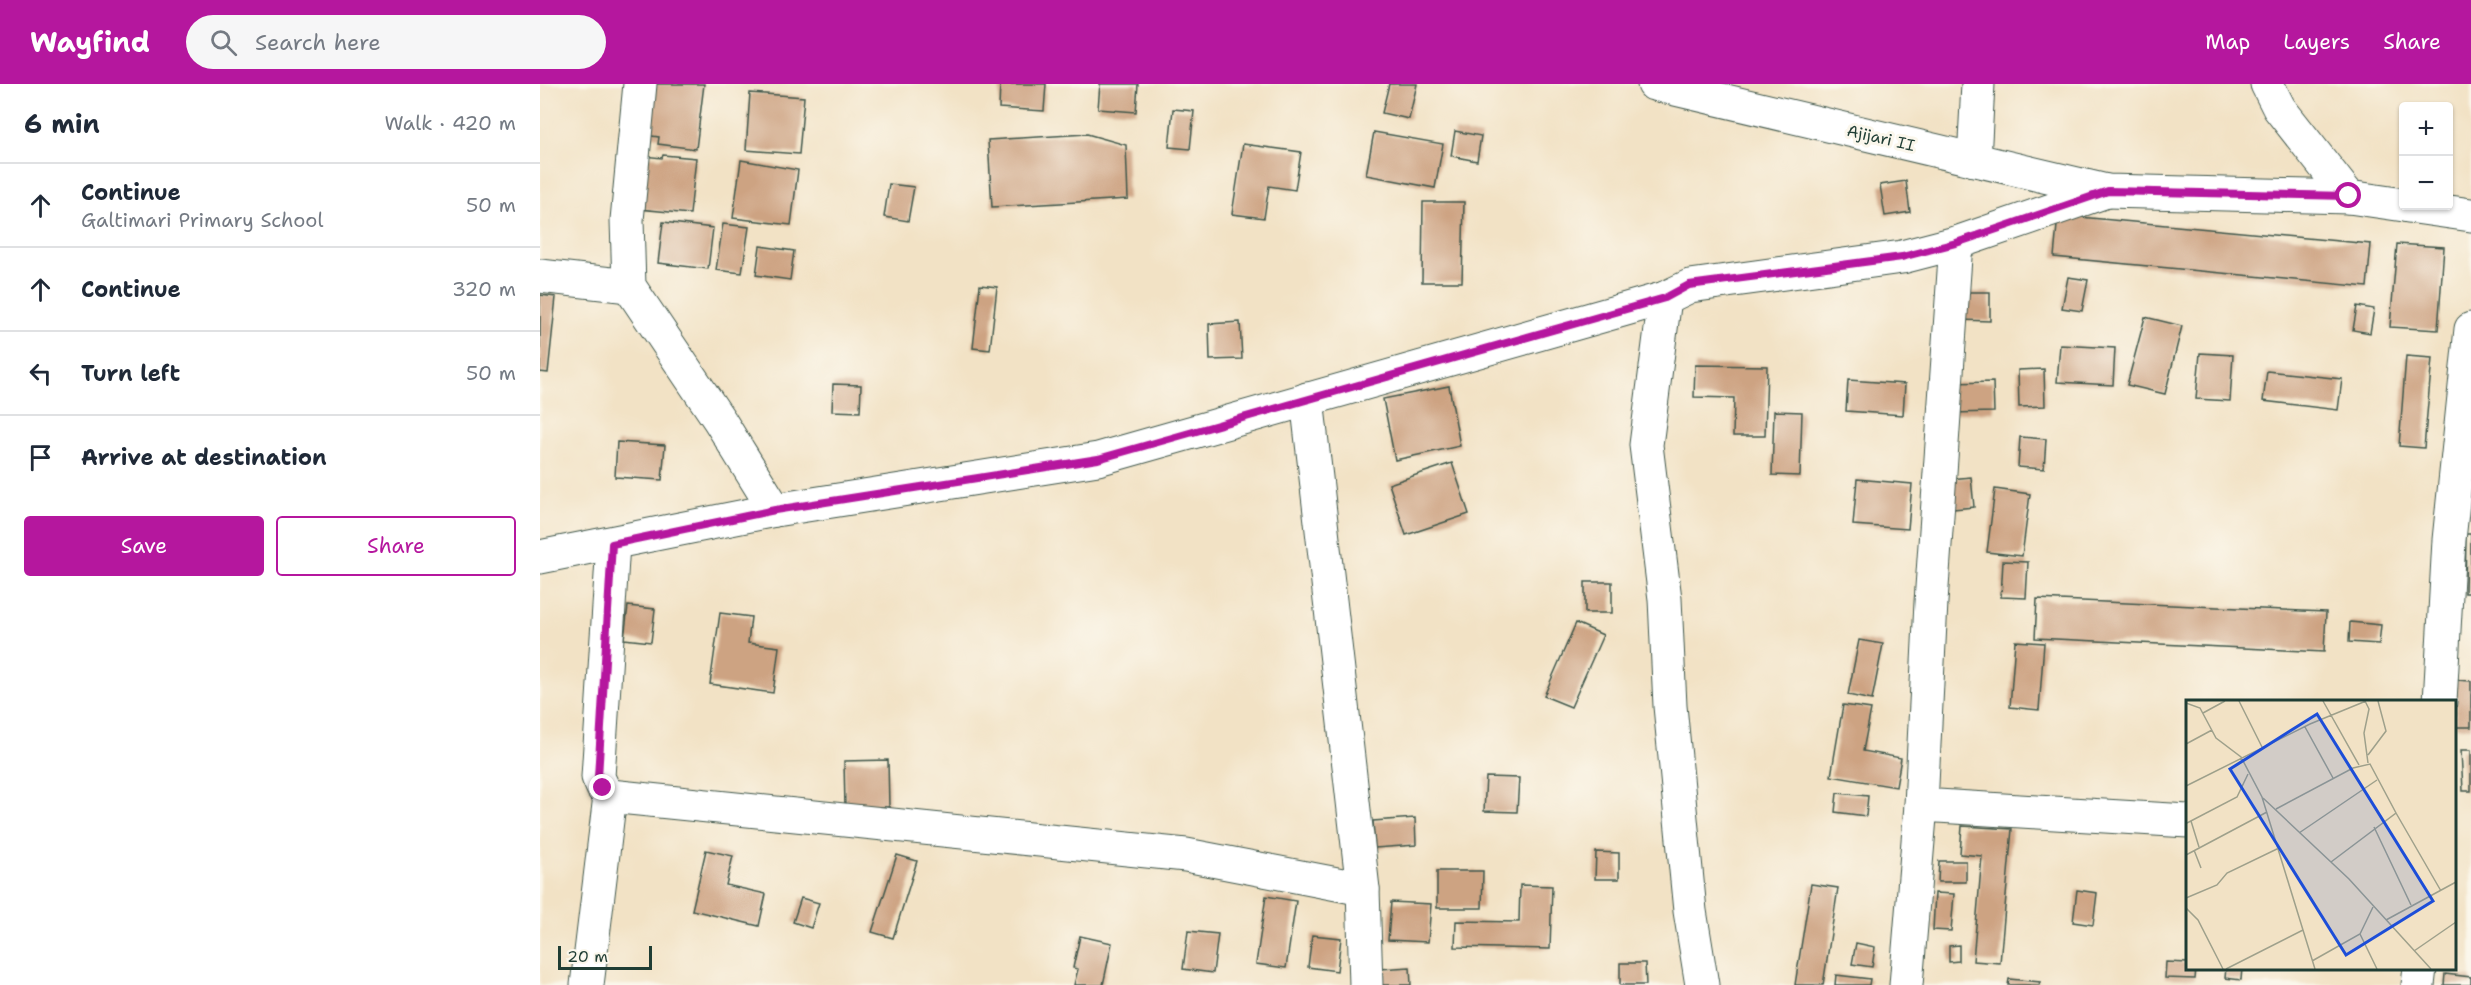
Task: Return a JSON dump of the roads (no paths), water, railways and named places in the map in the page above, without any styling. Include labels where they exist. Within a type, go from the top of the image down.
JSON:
[{"type":"street","points":[[640,84],[627,220],[629,286],[720,421],[775,510]]},
{"type":"street","name":"Ajijari II","points":[[1654,84],[2108,191]]},
{"type":"street","points":[[1974,160],[1978,84]]},
{"type":"street","points":[[2267,84],[2279,108],[2349,196]]},
{"type":"street","points":[[540,557],[775,510],[1098,459],[1665,298],[1689,285],[1902,257],[1956,243],[2108,191],[2349,196],[2399,204]]},
{"type":"street","points":[[2436,210],[2471,215]]},
{"type":"street","points":[[1906,985],[1922,805],[1931,602],[1956,243]]},
{"type":"street","points":[[540,276],[629,286]]},
{"type":"street","points":[[1665,298],[1646,445],[1665,599],[1670,706],[1689,900],[1702,985]]},
{"type":"street","points":[[2440,700],[2449,540],[2467,417],[2471,329]]},
{"type":"street","points":[[1307,399],[1364,888],[1366,985]]},
{"type":"street","points":[[587,985],[609,796],[598,777],[612,544]]},
{"type":"street","points":[[609,796],[1186,855],[1364,888]]},
{"type":"street","points":[[1922,805],[2186,821]]},
{"type":"street","points":[[2418,985],[2420,970]]}]
